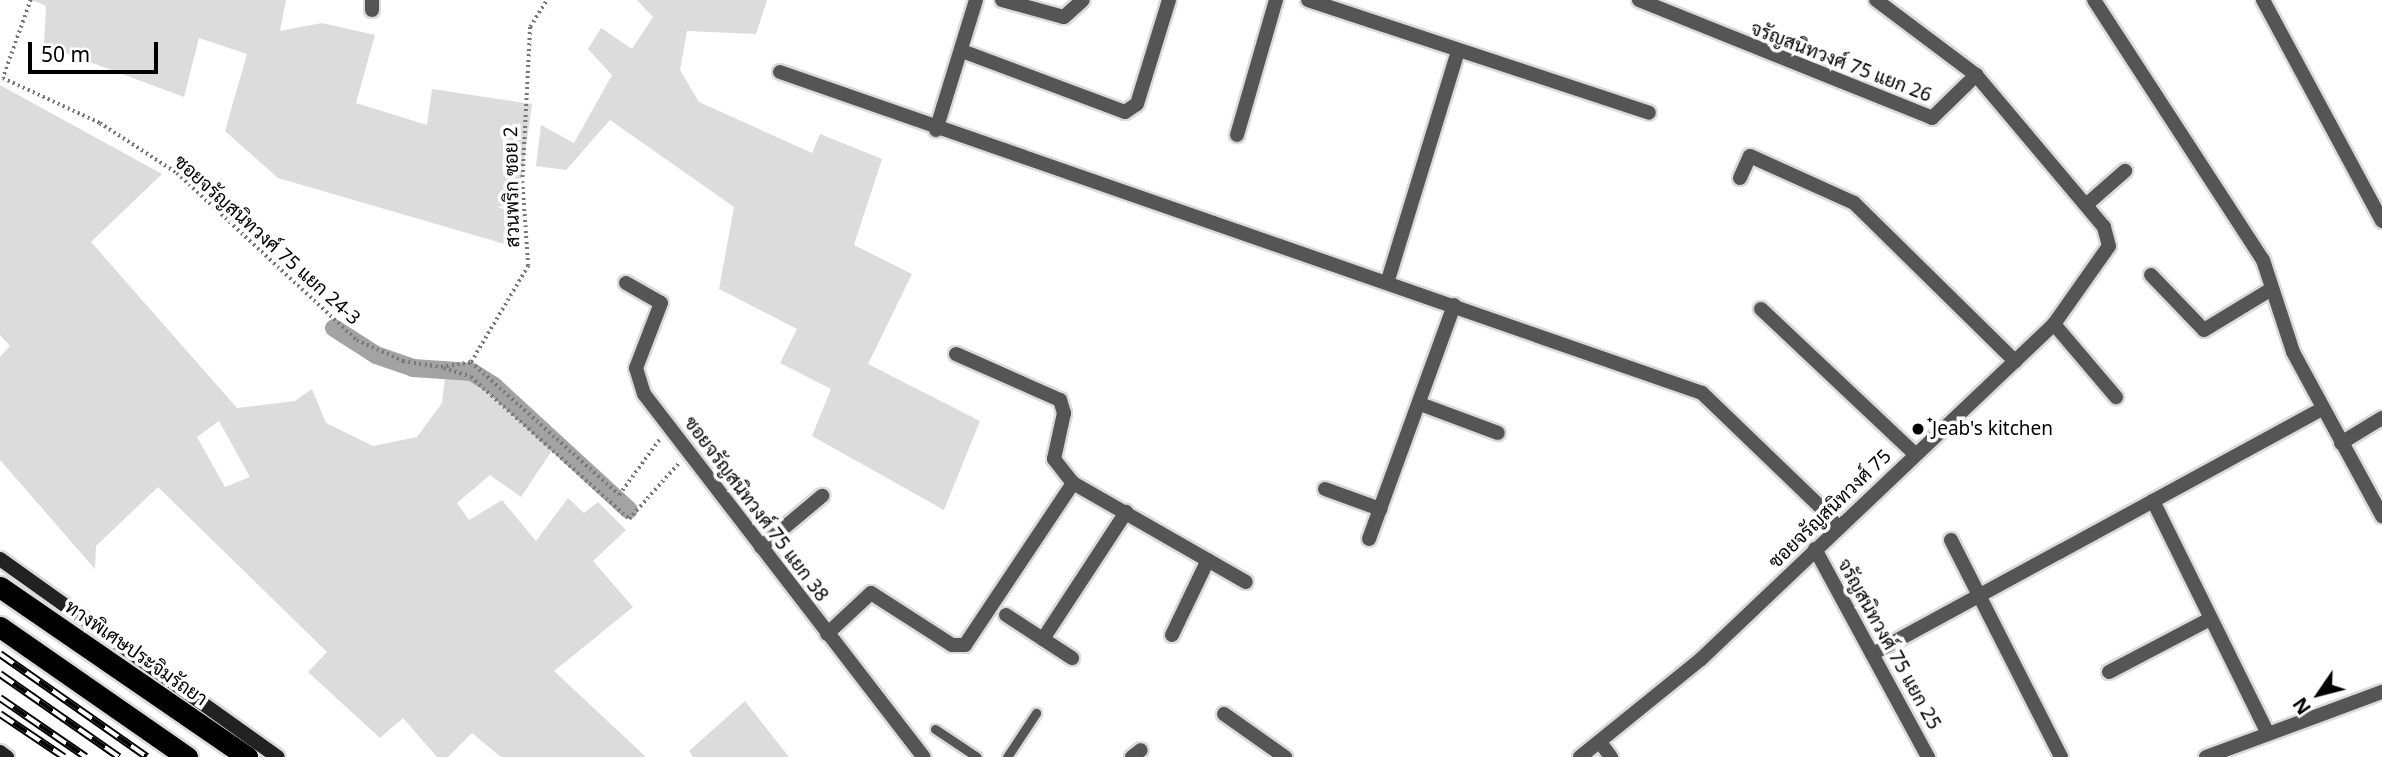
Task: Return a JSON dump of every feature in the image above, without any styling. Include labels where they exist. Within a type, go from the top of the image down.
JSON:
[{"type":"highway","name":"ทางพิเศษประจิมรัถยา","points":[[0,587],[247,757]]},
{"type":"highway","points":[[0,627],[187,757]]},
{"type":"main road","points":[[0,559],[278,757]]},
{"type":"main road","points":[[0,752],[7,757]]},
{"type":"street","points":[[936,130],[976,0]]},
{"type":"street","points":[[1002,0],[1065,18],[1083,0]]},
{"type":"street","points":[[962,51],[1125,112],[1138,104],[1169,0]]},
{"type":"street","points":[[1237,135],[1276,0]]},
{"type":"street","points":[[1308,0],[1648,113]]},
{"type":"street","name":"จรัญสนิทวงศ์ 75 แยก 26","points":[[1639,0],[1932,118],[1976,75]]},
{"type":"street","name":"ซอยจรัญสนิทวงศ์ 75","points":[[1580,757],[1701,660],[1838,524],[2054,324],[2109,246],[2108,233],[1976,75],[1875,0]]},
{"type":"street","points":[[2094,0],[2263,260],[2270,290],[2322,409],[2382,516]]},
{"type":"street","points":[[2263,0],[2382,221]]},
{"type":"street","points":[[1388,280],[1458,51]]},
{"type":"street","points":[[780,72],[936,130],[1388,280],[1702,393],[1838,524]]},
{"type":"street","points":[[1740,178],[1750,156],[1854,203],[2015,361]]},
{"type":"street","points":[[2085,205],[2125,171]]},
{"type":"street","points":[[2151,275],[2204,330],[2270,290]]},
{"type":"street","name":"ซอยจรัญสนิทวงศ์ 75 แยก 38","points":[[626,282],[660,300],[636,370],[644,394],[924,757]]},
{"type":"street","points":[[1369,539],[1454,305]]},
{"type":"street","points":[[1761,309],[1914,454]]},
{"type":"street","points":[[2054,324],[2116,397]]},
{"type":"street","points":[[956,354],[1060,400],[1064,413],[1054,459],[1073,483],[1246,582]]},
{"type":"street","points":[[1420,404],[1498,433]]},
{"type":"street","points":[[1872,654],[2322,409]]},
{"type":"street","points":[[2341,443],[2382,418]]},
{"type":"street","points":[[827,634],[871,593],[952,645],[965,645],[1073,483]]},
{"type":"street","points":[[1325,489],[1380,509]]},
{"type":"street","points":[[761,547],[822,496]]},
{"type":"street","points":[[2153,501],[2208,620],[2267,732]]},
{"type":"street","points":[[1042,639],[1126,512]]},
{"type":"street","points":[[1951,540],[2061,757]]},
{"type":"street","name":"จรัญสนิทวงศ์ 75 แยก 25","points":[[1815,549],[1928,757]]},
{"type":"street","points":[[1172,635],[1208,560]]},
{"type":"street","points":[[1006,615],[1072,658]]},
{"type":"street","points":[[2109,672],[2208,620]]},
{"type":"street","points":[[2206,757],[2267,732],[2382,692]]},
{"type":"street","points":[[1224,713],[1285,757]]},
{"type":"street","points":[[1600,742],[1611,757]]},
{"type":"lane","points":[[1007,757],[1036,713]]},
{"type":"lane","points":[[936,729],[977,757]]},
{"type":"path","name":"ซอยจรัญสนิทวงศ์ 75 แยก 24-3","points":[[31,0],[3,78],[100,123],[177,173],[357,340],[403,361],[442,367],[471,362]]},
{"type":"path","name":"สวนพริก ซอย 2","points":[[471,362],[528,266],[522,183],[530,27],[547,0]]},
{"type":"path","points":[[471,362],[619,495],[659,440]]},
{"type":"path","points":[[442,367],[471,377],[629,519],[688,452]]},
{"type":"shaded area","points":[[32,0],[286,0],[280,31],[322,23],[375,35],[356,103],[427,125],[432,89],[532,104],[512,246],[278,178],[225,131],[247,54],[199,38],[184,97],[44,45],[46,6]]},
{"type":"shaded area","points":[[637,0],[767,0],[756,34],[687,31],[680,70],[699,102],[812,153],[820,134],[882,159],[854,245],[912,274],[868,364],[980,421],[944,510],[812,436],[831,389],[780,363],[797,329],[719,289],[734,207],[610,120],[566,170],[536,166],[541,125],[574,143],[612,75],[588,49],[601,28],[632,49],[653,17]]},
{"type":"shaded area","points":[[0,85],[162,174],[91,242],[237,408],[295,401],[312,389],[326,423],[373,446],[417,437],[442,403],[445,377],[483,381],[555,446],[521,497],[490,475],[457,503],[469,520],[502,500],[536,541],[568,498],[584,513],[598,502],[626,530],[593,561],[633,607],[554,671],[646,757],[501,757],[472,733],[448,757],[437,757],[403,718],[380,738],[308,672],[327,652],[158,487],[96,546],[95,569],[0,460],[0,357],[10,346],[0,335]],"holes":[[[219,421],[250,477],[225,487],[197,437]]]},
{"type":"shaded area","points":[[745,701],[789,757],[693,757],[689,751]]},
{"type":"waterway","points":[[334,328],[376,355],[413,368],[472,372],[494,386],[629,510]]},
{"type":"railway","points":[[0,654],[147,757]]},
{"type":"railway","points":[[0,674],[119,757]]},
{"type":"railway","points":[[0,698],[86,757]]},
{"type":"railway","points":[[0,714],[64,757]]},
{"type":"place","name":"๋Jeab's kitchen","points":[[1918,429]]}]
